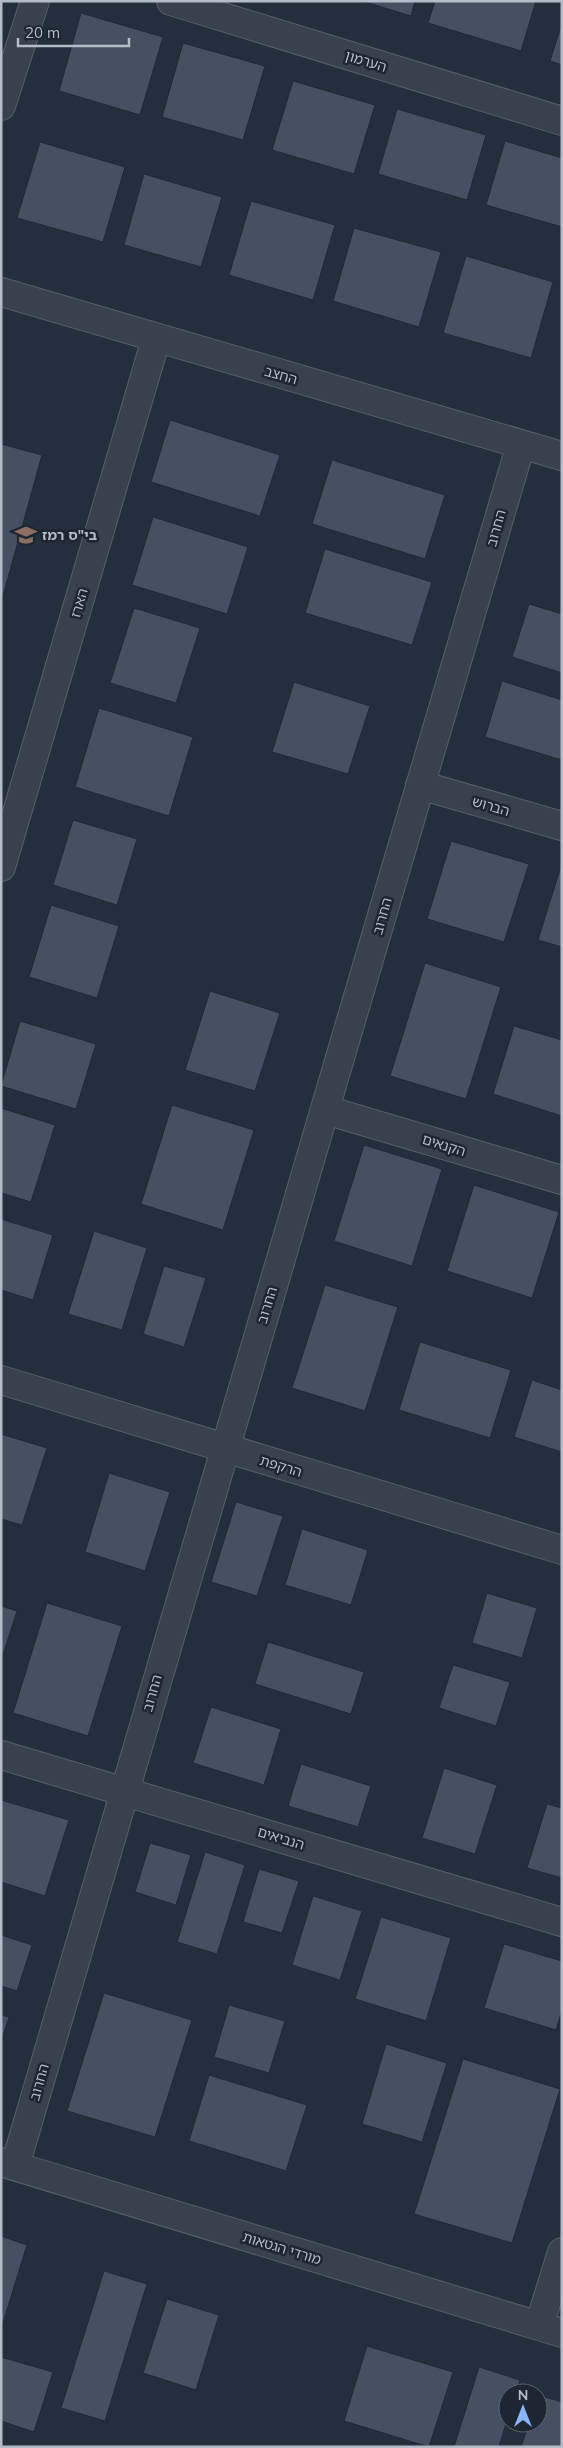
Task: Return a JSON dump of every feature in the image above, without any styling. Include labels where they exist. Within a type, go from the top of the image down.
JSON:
[{"type":"street","points":[[1,106],[35,1]]},
{"type":"street","name":"הערמון","points":[[171,1],[562,121]]},
{"type":"street","name":"החצב","points":[[1,292],[156,339],[562,456]]},
{"type":"street","name":"הארז","points":[[1,867],[156,339]]},
{"type":"street","name":"החרוב","points":[[8,2164],[124,1791],[223,1448],[326,1110],[521,444]]},
{"type":"street","name":"הברוש","points":[[420,785],[562,826]]},
{"type":"street","name":"הקנאים","points":[[326,1110],[562,1180]]},
{"type":"street","name":"הרקפת","points":[[1,1380],[562,1550]]},
{"type":"street","name":"הנביאים","points":[[1,1755],[562,1922]]},
{"type":"street","name":"מורדי הגטאות","points":[[8,2164],[550,2330]]},
{"type":"street","points":[[550,2330],[562,2252]]},
{"type":"building","points":[[362,1],[415,1],[411,16]]},
{"type":"building","points":[[435,1],[536,1],[521,51],[428,23]]},
{"type":"building","points":[[81,13],[163,37],[140,115],[59,91]]},
{"type":"building","points":[[562,23],[562,65],[550,61]]},
{"type":"building","points":[[183,43],[265,66],[243,140],[162,117]]},
{"type":"building","points":[[293,81],[375,105],[354,174],[272,150]]},
{"type":"building","points":[[397,109],[486,135],[467,200],[378,174]]},
{"type":"building","points":[[505,141],[562,158],[562,227],[486,205]]},
{"type":"building","points":[[40,142],[125,167],[103,242],[17,218]]},
{"type":"building","points":[[144,174],[222,197],[201,267],[124,245]]},
{"type":"building","points":[[251,201],[335,225],[313,300],[229,275]]},
{"type":"building","points":[[354,228],[441,252],[419,327],[333,301]]},
{"type":"building","points":[[466,256],[553,282],[531,358],[443,333]]},
{"type":"building","points":[[170,420],[280,455],[260,516],[151,482]]},
{"type":"building","points":[[1,444],[42,455],[1,603]]},
{"type":"building","points":[[332,460],[445,495],[425,559],[312,524]]},
{"type":"building","points":[[153,517],[248,547],[227,614],[132,585]]},
{"type":"building","points":[[325,549],[432,582],[412,645],[305,613]]},
{"type":"building","points":[[529,604],[562,614],[562,673],[512,657]]},
{"type":"building","points":[[134,608],[200,628],[176,703],[110,683]]},
{"type":"building","points":[[502,681],[562,700],[562,760],[485,737]]},
{"type":"building","points":[[294,682],[370,706],[348,774],[272,752]]},
{"type":"building","points":[[99,708],[193,737],[169,816],[75,787]]},
{"type":"building","points":[[73,820],[137,839],[117,905],[53,885]]},
{"type":"building","points":[[451,841],[529,864],[504,942],[427,919]]},
{"type":"building","points":[[562,866],[562,947],[538,940]]},
{"type":"building","points":[[51,905],[119,926],[97,998],[29,977]]},
{"type":"building","points":[[425,963],[501,987],[466,1099],[390,1076]]},
{"type":"building","points":[[210,991],[280,1013],[255,1091],[185,1070]]},
{"type":"building","points":[[20,1021],[96,1044],[76,1109],[1,1086]]},
{"type":"building","points":[[514,1026],[562,1040],[562,1116],[493,1094]]},
{"type":"building","points":[[172,1105],[254,1130],[223,1230],[141,1204]]},
{"type":"building","points":[[1,1108],[55,1125],[31,1202],[1,1193]]},
{"type":"building","points":[[364,1145],[442,1169],[412,1266],[334,1241]]},
{"type":"building","points":[[474,1185],[559,1212],[532,1298],[447,1271]]},
{"type":"building","points":[[1,1219],[53,1235],[33,1300],[1,1290]]},
{"type":"building","points":[[94,1231],[147,1248],[122,1330],[68,1314]]},
{"type":"building","points":[[164,1266],[206,1278],[184,1347],[143,1334]]},
{"type":"building","points":[[325,1285],[398,1307],[365,1411],[292,1388]]},
{"type":"building","points":[[420,1342],[511,1370],[490,1438],[399,1410]]},
{"type":"building","points":[[532,1380],[562,1390],[562,1452],[514,1437]]},
{"type":"building","points":[[1,1434],[47,1448],[22,1525],[1,1519]]},
{"type":"building","points":[[109,1473],[170,1492],[145,1571],[85,1552]]},
{"type":"building","points":[[236,1502],[283,1516],[257,1596],[211,1582]]},
{"type":"building","points":[[302,1529],[368,1550],[351,1605],[285,1585]]},
{"type":"building","points":[[487,1593],[537,1608],[522,1658],[472,1643]]},
{"type":"building","points":[[47,1603],[122,1626],[88,1736],[13,1713]]},
{"type":"building","points":[[1,1606],[17,1611],[1,1661]]},
{"type":"building","points":[[268,1642],[364,1672],[351,1714],[255,1684]]},
{"type":"building","points":[[453,1665],[510,1682],[496,1726],[439,1708]]},
{"type":"building","points":[[211,1707],[281,1729],[264,1785],[193,1763]]},
{"type":"building","points":[[301,1764],[371,1786],[358,1827],[288,1806]]},
{"type":"building","points":[[444,1768],[497,1785],[475,1854],[422,1838]]},
{"type":"building","points":[[1,1800],[69,1820],[45,1896],[1,1882]]},
{"type":"building","points":[[547,1804],[562,1808],[562,1878],[527,1868]]},
{"type":"building","points":[[150,1843],[191,1855],[176,1905],[135,1892]]},
{"type":"building","points":[[205,1852],[245,1865],[217,1954],[177,1942]]},
{"type":"building","points":[[259,1869],[299,1881],[282,1933],[243,1922]]},
{"type":"building","points":[[313,1896],[362,1911],[340,1980],[292,1965]]},
{"type":"building","points":[[381,1917],[451,1938],[426,2021],[355,1999]]},
{"type":"building","points":[[1,1935],[32,1945],[17,1991],[1,1986]]},
{"type":"building","points":[[504,1944],[562,1961],[562,2010],[556,2030],[484,2008]]},
{"type":"building","points":[[104,1993],[192,2020],[155,2137],[67,2111]]},
{"type":"building","points":[[229,2005],[285,2021],[269,2073],[214,2057]]},
{"type":"building","points":[[1,2015],[9,2017],[1,2042]]},
{"type":"building","points":[[386,2044],[447,2063],[422,2142],[362,2124]]},
{"type":"building","points":[[463,2059],[560,2089],[512,2243],[414,2214]]},
{"type":"building","points":[[209,2075],[307,2105],[286,2171],[189,2141]]},
{"type":"building","points":[[1,2236],[27,2245],[2,2326],[1,2326]]},
{"type":"building","points":[[104,2271],[147,2284],[105,2421],[61,2408]]},
{"type":"building","points":[[167,2299],[219,2315],[196,2390],[143,2373]]},
{"type":"building","points":[[367,2346],[453,2372],[429,2447],[344,2421]]},
{"type":"building","points":[[1,2357],[53,2372],[34,2432],[1,2421]]},
{"type":"building","points":[[479,2367],[520,2380],[519,2383],[498,2383],[498,2433],[503,2433],[499,2447],[454,2447]]},
{"type":"building","points":[[548,2398],[562,2402],[562,2447],[521,2447],[526,2433],[548,2433]]},
{"type":"place","name":"בי\"ס רמז","points":[[26,535]]}]
